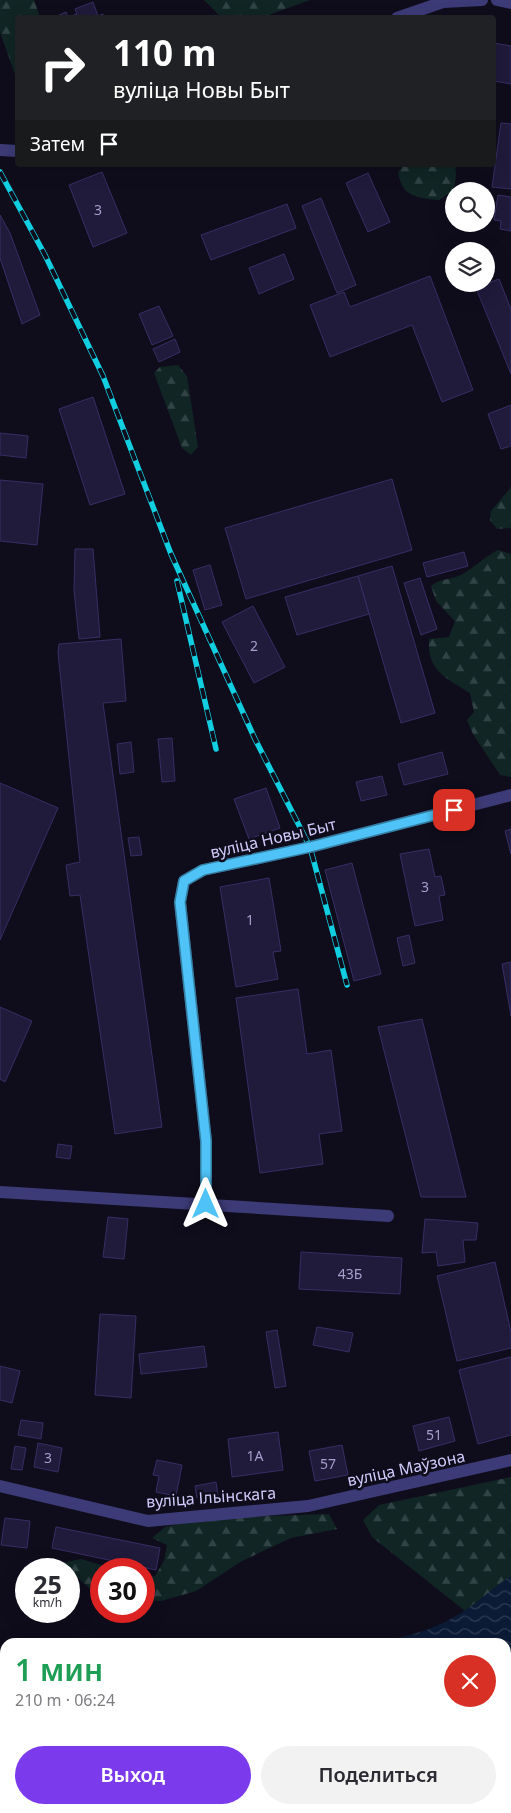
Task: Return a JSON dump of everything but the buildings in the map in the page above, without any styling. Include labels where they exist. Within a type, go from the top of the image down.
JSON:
[{"type":"street","points":[[406,15],[443,2],[482,0]]},
{"type":"street","points":[[497,0],[511,3]]},
{"type":"street","points":[[0,150],[15,151]]},
{"type":"street","name":"вуліца Новы Быт","points":[[206,1204],[206,1141],[180,902],[184,881],[203,870],[310,847],[511,795]]},
{"type":"street","points":[[0,1192],[388,1216]]},
{"type":"street","name":"вуліца Маўзона","points":[[308,1506],[511,1460]]},
{"type":"street","name":"вуліца Ільінскага","points":[[0,1486],[148,1520],[308,1506]]},
{"type":"green space","points":[[0,0],[34,0],[39,15],[15,15],[15,74],[0,32]]},
{"type":"green space","points":[[204,0],[310,0],[269,15],[219,15]]},
{"type":"green space","points":[[402,167],[455,167],[455,182],[445,182],[445,196],[439,200],[412,195],[403,187],[398,172]]},
{"type":"green space","points":[[178,365],[187,376],[198,447],[191,455],[182,448],[154,373],[160,367]]},
{"type":"green space","points":[[511,487],[511,528],[497,529],[490,520],[491,511]]},
{"type":"green space","points":[[498,550],[511,554],[511,777],[500,775],[473,734],[467,720],[474,712],[470,693],[453,683],[440,672],[431,659],[429,650],[429,639],[449,637],[455,621],[436,601],[431,586],[461,575]]},
{"type":"green space","points":[[511,1477],[511,1576],[465,1611],[372,1537],[363,1520],[379,1505]]},
{"type":"green space","points":[[329,1514],[337,1529],[291,1538],[242,1561],[196,1591],[161,1601],[155,1601],[155,1576],[164,1561],[167,1545],[152,1538],[165,1527],[208,1518]]},
{"type":"green space","points":[[80,1559],[90,1562],[90,1589],[80,1580]]},
{"type":"water","points":[[511,1576],[511,1638],[398,1638],[432,1628],[453,1618]]},
{"type":"railway","points":[[0,172],[45,255],[103,376],[171,554],[255,739],[310,847],[347,985]]},
{"type":"railway","points":[[177,581],[216,749]]},
{"type":"route","points":[[206,1204],[206,1141],[180,902],[184,881],[203,870],[310,847],[454,810]]}]
